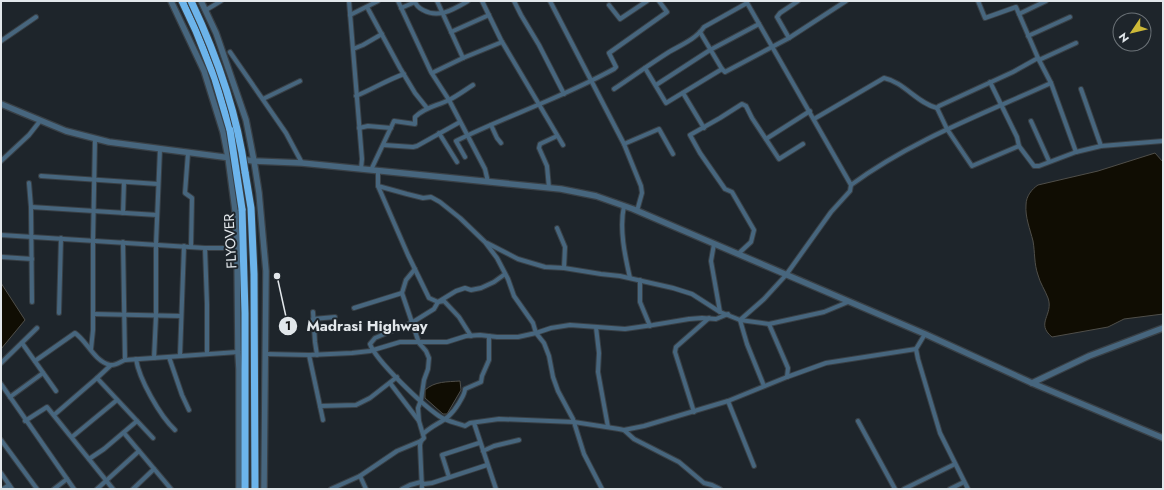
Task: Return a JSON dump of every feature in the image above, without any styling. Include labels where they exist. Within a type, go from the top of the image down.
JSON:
[{"type":"highway","name":"FLYOVER","points":[[191,1],[212,47],[225,81],[242,146],[251,208],[254,274],[255,489]]},
{"type":"highway","name":"FLYOVER","points":[[183,3],[215,79],[230,130],[242,209],[245,313],[245,489]]},
{"type":"street","points":[[171,1],[204,71],[223,132],[228,157],[235,210],[237,248],[239,489]]},
{"type":"street","points":[[201,1],[206,10],[244,113],[254,161],[266,271],[264,489]]},
{"type":"street","points":[[206,10],[221,1]]},
{"type":"street","points":[[349,1],[362,159],[360,170]]},
{"type":"street","points":[[350,15],[378,1]]},
{"type":"street","points":[[398,1],[432,73],[449,100],[485,169],[488,182]]},
{"type":"street","points":[[438,1],[463,58]]},
{"type":"street","points":[[401,8],[414,2],[428,13],[443,14],[468,1]]},
{"type":"street","points":[[482,1],[502,42],[562,146]]},
{"type":"street","points":[[514,1],[564,94]]},
{"type":"street","points":[[550,1],[624,144],[641,186],[642,193],[637,211]]},
{"type":"street","points":[[609,6],[620,19],[647,1]]},
{"type":"street","points":[[465,157],[456,141],[484,127],[564,94],[614,69],[616,67],[609,53],[667,12],[659,1]]},
{"type":"street","points":[[789,38],[777,17],[780,13],[798,1]]},
{"type":"street","points":[[700,32],[725,72],[789,38],[846,1]]},
{"type":"street","points":[[978,1],[985,18],[1016,7]]},
{"type":"street","points":[[1014,1],[1038,59],[1051,83],[1076,152]]},
{"type":"street","points":[[1019,14],[1046,1]]},
{"type":"street","points":[[614,89],[689,41],[704,27],[747,2],[851,185],[850,191],[831,212],[786,275],[764,299],[740,320]]},
{"type":"street","points":[[366,7],[415,94],[427,108]]},
{"type":"street","points":[[451,32],[489,15]]},
{"type":"street","points":[[1,42],[36,16]]},
{"type":"street","points":[[1028,36],[1070,17]]},
{"type":"street","points":[[656,85],[710,50],[759,24]]},
{"type":"street","points":[[353,49],[382,34]]},
{"type":"street","points":[[432,73],[502,42]]},
{"type":"street","points":[[814,119],[884,78],[892,79],[929,106],[937,108],[1038,59],[1076,43]]},
{"type":"street","points":[[230,52],[286,133],[302,163]]},
{"type":"street","points":[[645,68],[666,103],[722,69]]},
{"type":"street","points":[[356,96],[404,74]]},
{"type":"street","points":[[262,100],[300,82]]},
{"type":"street","points":[[990,82],[1017,137],[1019,146],[1034,166],[1039,166],[1076,152],[1101,146],[1163,141]]},
{"type":"street","points":[[851,185],[871,170],[947,129],[1000,104],[1051,83]]},
{"type":"street","points":[[371,170],[394,121],[415,124],[415,117],[427,108],[449,100],[473,85]]},
{"type":"street","points":[[1081,89],[1101,146]]},
{"type":"street","points":[[683,93],[704,128]]},
{"type":"street","points":[[1,104],[66,131],[109,142],[254,161],[302,163],[561,189],[596,196],[637,211],[738,254],[925,334],[1032,383],[1163,438]]},
{"type":"street","points":[[738,254],[751,242],[754,230],[732,192],[725,189],[700,153],[690,135],[742,104],[746,106],[752,118],[779,159],[803,144]]},
{"type":"street","points":[[937,108],[947,129],[972,166],[1019,146]]},
{"type":"street","points":[[766,139],[810,111]]},
{"type":"street","points":[[1,161],[29,135],[40,121]]},
{"type":"street","points":[[1031,121],[1049,162]]},
{"type":"street","points":[[384,145],[417,146],[460,122]]},
{"type":"street","points":[[491,125],[501,143]]},
{"type":"street","points":[[359,128],[368,126],[392,128]]},
{"type":"street","points":[[624,144],[659,129],[674,154]]},
{"type":"street","points":[[439,133],[457,162]]},
{"type":"street","points":[[549,188],[547,166],[539,148],[540,144],[557,136]]},
{"type":"street","points":[[91,350],[96,139]]},
{"type":"street","points":[[154,358],[156,316],[156,244],[160,149]]},
{"type":"street","points":[[188,152],[185,193],[192,198],[191,247]]},
{"type":"street","points":[[378,171],[378,186],[429,298],[438,302],[444,301],[455,311],[470,331],[471,336]]},
{"type":"street","points":[[41,176],[158,184]]},
{"type":"street","points":[[123,213],[124,182]]},
{"type":"street","points":[[28,183],[32,236],[32,302]]},
{"type":"street","points":[[378,186],[423,198],[431,197],[440,202],[460,218],[485,242],[497,258],[514,296],[533,323],[536,333],[541,338],[549,356],[553,377],[558,391],[574,422],[584,454],[602,489]]},
{"type":"street","points":[[624,206],[622,222],[626,259],[630,278]]},
{"type":"street","points":[[31,207],[157,215]]},
{"type":"street","points":[[558,228],[565,247],[564,268]]},
{"type":"street","points":[[1,235],[205,248],[237,248]]},
{"type":"street","points":[[59,313],[61,238]]},
{"type":"street","points":[[123,242],[125,360]]},
{"type":"street","points":[[485,242],[518,259],[545,267],[564,268],[630,278],[683,291],[692,294],[720,312],[740,320],[770,324],[824,312],[848,302]]},
{"type":"street","points":[[714,244],[711,260],[720,312]]},
{"type":"street","points":[[180,356],[184,246]]},
{"type":"street","points":[[205,248],[207,354]]},
{"type":"street","points":[[2,257],[32,259]]},
{"type":"street","points":[[331,489],[337,488],[360,476],[397,451],[424,438],[419,421],[418,408],[421,400],[423,383],[430,363],[428,355],[419,343],[402,293],[406,280],[415,269]]},
{"type":"street","points":[[505,274],[494,282],[481,288],[472,290],[465,288],[460,290],[438,302],[434,309],[413,322],[376,338],[370,344],[372,350],[382,363],[440,417],[466,426],[474,423],[499,419],[574,422],[624,430],[644,426],[728,401],[826,363],[916,349]]},
{"type":"street","points":[[640,280],[640,302],[650,326]]},
{"type":"street","points":[[354,308],[402,293]]},
{"type":"street","points":[[313,312],[317,355]]},
{"type":"street","points":[[93,314],[181,316]]},
{"type":"street","points":[[266,354],[317,355],[352,353],[372,350],[400,342],[448,342],[466,336],[518,337],[551,328],[570,325],[625,329],[680,320],[716,319],[728,314]]},
{"type":"street","points":[[313,319],[335,317]]},
{"type":"street","points":[[694,412],[675,352],[676,347],[709,318]]},
{"type":"street","points":[[740,320],[747,344],[764,386]]},
{"type":"street","points":[[770,324],[788,368],[787,377]]},
{"type":"street","points":[[1,363],[37,328]]},
{"type":"street","points":[[596,328],[599,353],[599,378],[608,427]]},
{"type":"street","points":[[1032,383],[1089,356],[1163,328]]},
{"type":"street","points":[[35,361],[75,333],[82,338],[99,359],[111,365]]},
{"type":"street","points":[[925,334],[916,349],[918,359],[940,433],[968,489]]},
{"type":"street","points":[[423,434],[446,419],[455,410],[465,392],[465,389],[481,382],[489,360],[489,336]]},
{"type":"street","points":[[22,343],[56,391]]},
{"type":"street","points":[[54,415],[111,365],[125,360],[238,352]]},
{"type":"street","points":[[309,355],[323,420]]},
{"type":"street","points":[[169,357],[182,395],[189,410]]},
{"type":"street","points":[[136,359],[143,381],[174,430]]},
{"type":"street","points":[[10,397],[43,372]]},
{"type":"street","points":[[320,406],[356,405],[370,398],[397,377]]},
{"type":"street","points":[[97,378],[153,438]]},
{"type":"street","points":[[390,383],[419,421]]},
{"type":"street","points":[[1,384],[74,489]]},
{"type":"street","points":[[72,438],[117,400]]},
{"type":"street","points":[[728,401],[754,466]]},
{"type":"street","points":[[26,421],[47,407],[113,489]]},
{"type":"street","points":[[89,459],[124,433],[136,421]]},
{"type":"street","points":[[858,421],[895,489]]},
{"type":"street","points":[[474,423],[479,443],[496,489]]},
{"type":"street","points":[[624,430],[634,439],[679,462],[704,482],[720,489]]},
{"type":"street","points":[[124,433],[170,489]]},
{"type":"street","points":[[1,440],[37,489]]},
{"type":"street","points":[[483,451],[494,446],[519,440]]},
{"type":"street","points":[[420,441],[422,489]]},
{"type":"street","points":[[449,477],[442,455],[479,443]]},
{"type":"street","points":[[97,489],[139,451]]},
{"type":"street","points":[[904,489],[955,464]]},
{"type":"street","points":[[402,489],[421,482],[428,484],[487,465]]},
{"type":"street","points":[[133,489],[154,468]]},
{"type":"street","points":[[1,473],[12,489]]},
{"type":"street","points":[[360,476],[366,489]]},
{"type":"street","points":[[54,489],[67,479]]},
{"type":"street","points":[[950,489],[964,482]]},
{"type":"street","points":[[3,489],[9,485]]},
{"type":"shaded area","points":[[1155,153],[1163,162],[1163,314],[1124,319],[1108,327],[1052,337],[1047,332],[1045,327],[1049,304],[1036,267],[1033,241],[1026,214],[1026,202],[1028,196],[1038,185],[1098,171]]},
{"type":"shaded area","points":[[1,283],[25,320],[1,349]]},
{"type":"shaded area","points":[[460,381],[461,390],[447,414],[443,414],[425,398],[425,390],[433,385],[441,382]]},
{"type":"place","name":"Madrasi Highway","points":[[277,276]]}]
